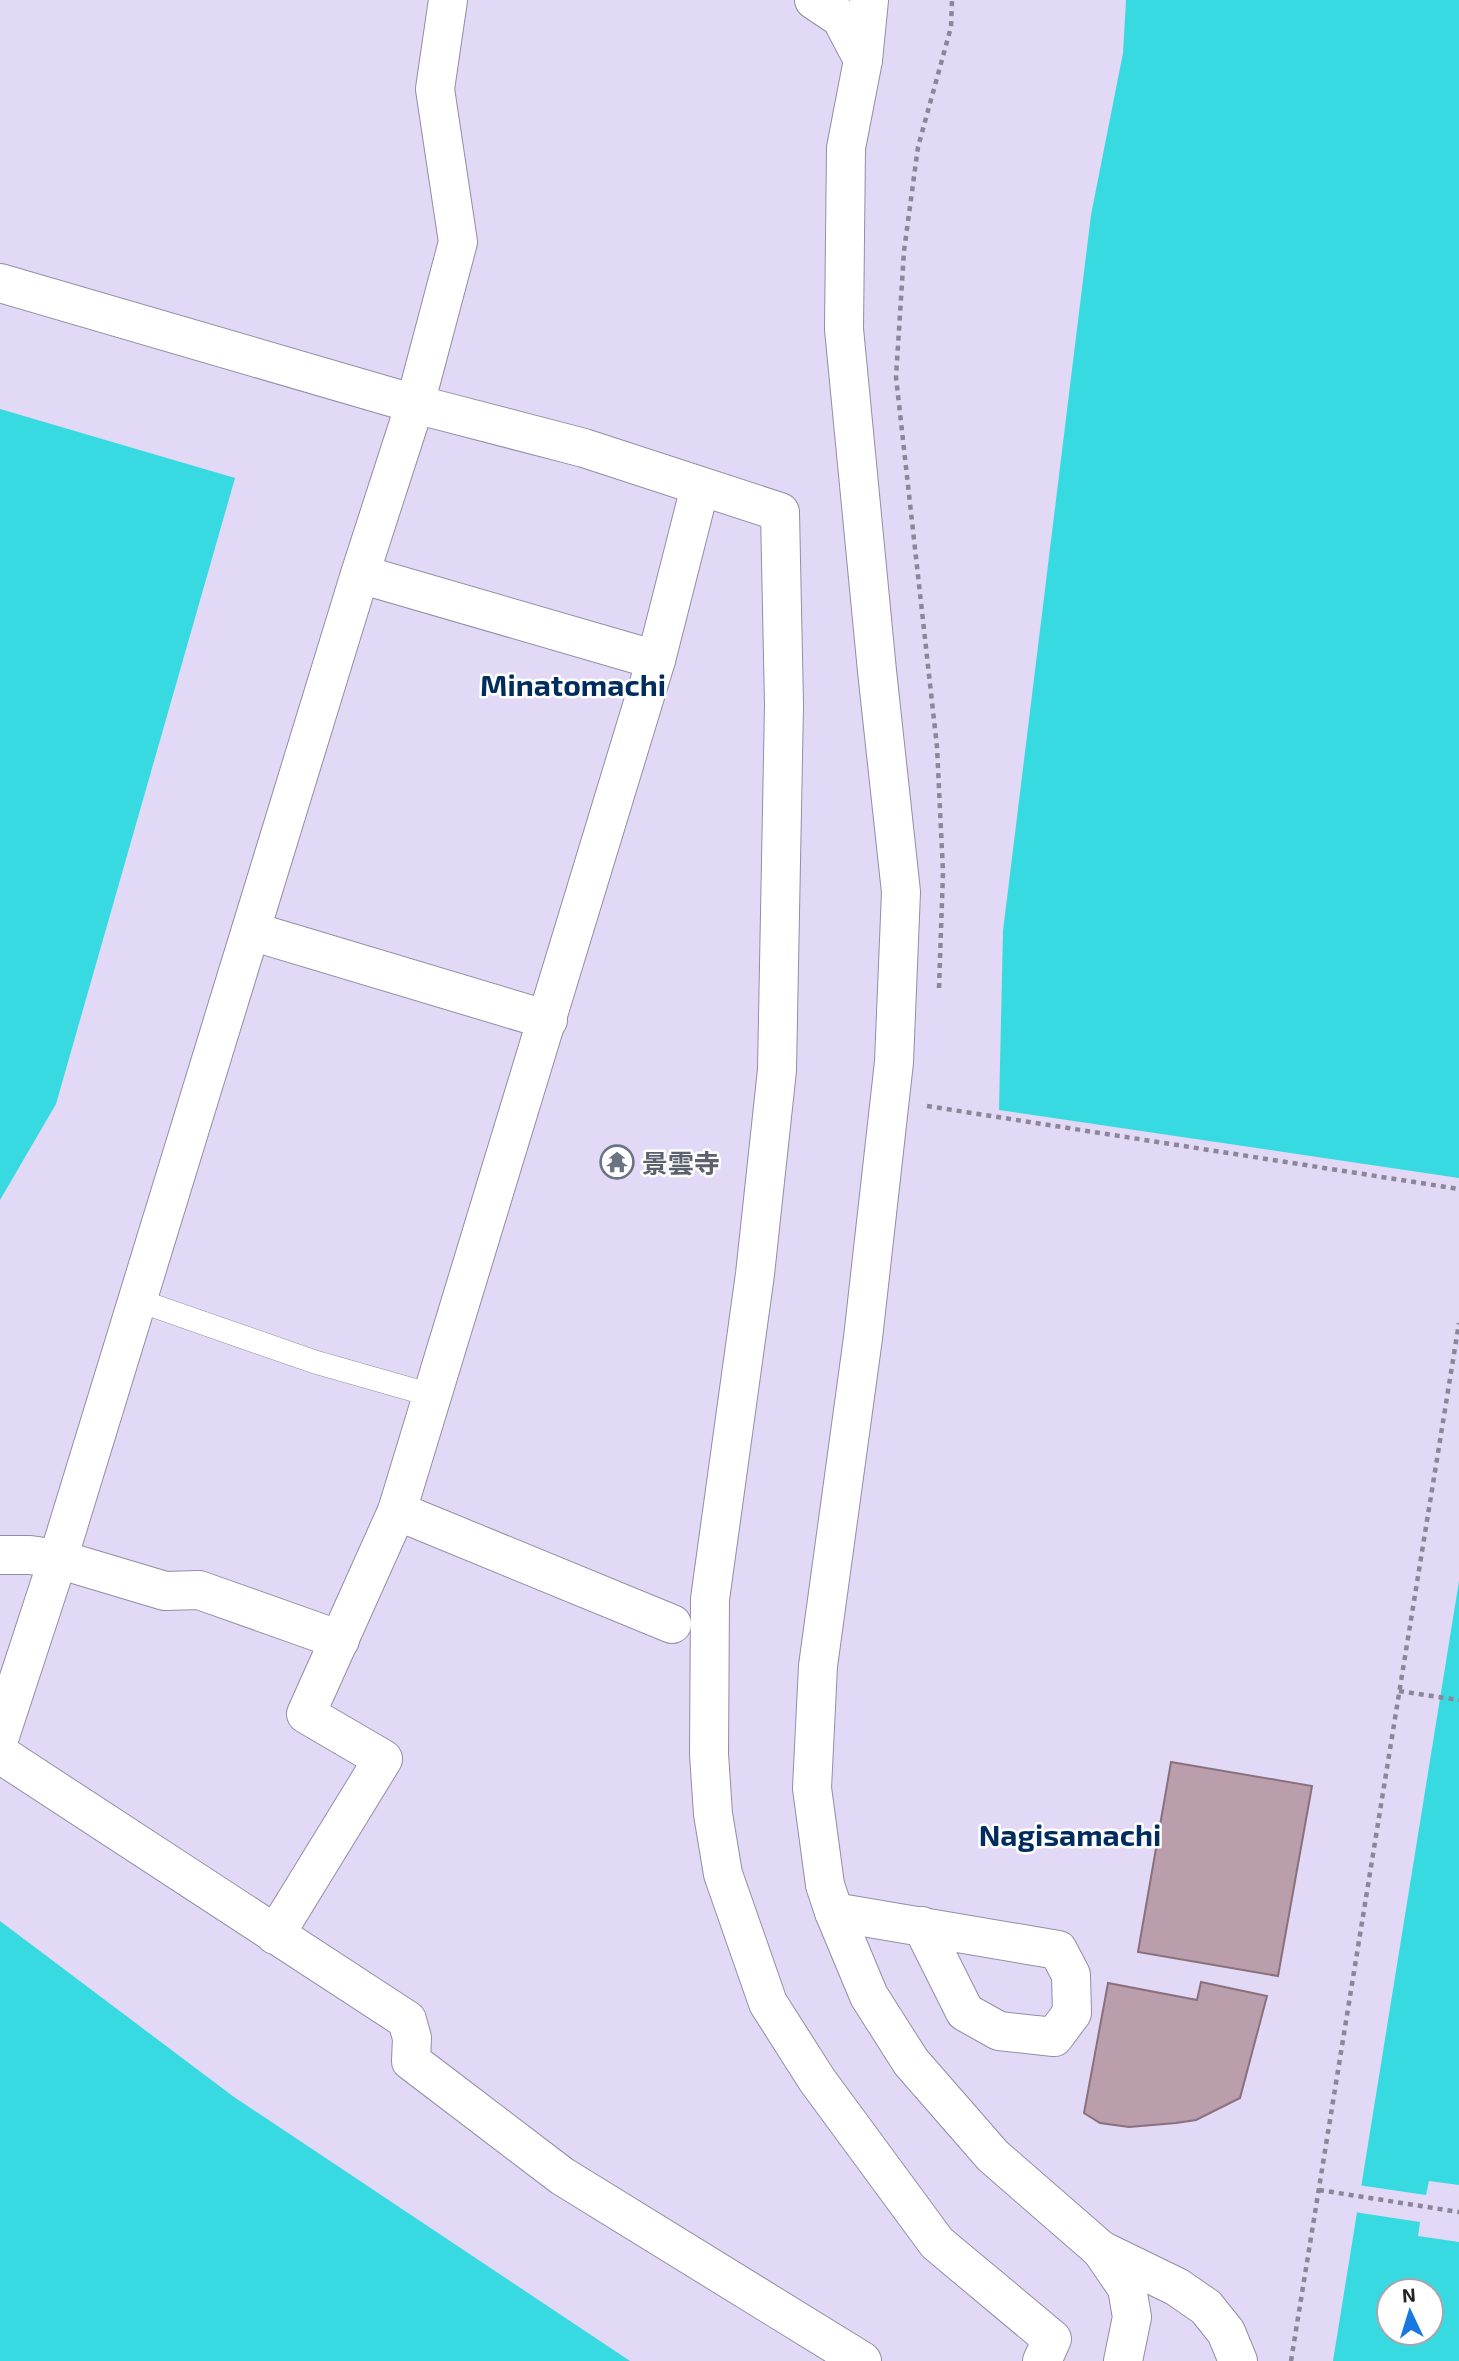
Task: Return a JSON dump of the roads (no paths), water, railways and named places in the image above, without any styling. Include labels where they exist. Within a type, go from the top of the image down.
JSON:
[{"type":"street","points":[[0,1736],[58,1559],[360,574],[415,404],[458,242],[435,89],[448,0]]},
{"type":"street","points":[[814,0],[841,19],[863,60]]},
{"type":"street","points":[[869,0],[863,60],[846,149],[844,329],[901,892],[892,1076],[863,1338],[818,1666],[812,1788],[825,1885],[869,1996],[911,2062],[993,2156],[1101,2250],[1177,2287],[1206,2307],[1226,2332],[1238,2361]]},
{"type":"street","points":[[0,283],[415,404],[584,448],[780,512],[784,705],[777,1070],[755,1274],[710,1599],[709,1754],[713,1814],[723,1874],[768,2003],[817,2080],[937,2243],[1052,2339],[1042,2361]]},
{"type":"street","points":[[275,1935],[383,1759],[306,1714],[397,1511],[656,660],[700,487]]},
{"type":"street","points":[[360,574],[656,660]]},
{"type":"street","points":[[251,932],[548,1020]]},
{"type":"street","points":[[397,1511],[672,1624]]},
{"type":"street","points":[[0,1555],[58,1559],[165,1591],[199,1590],[340,1640]]},
{"type":"street","points":[[0,1754],[407,2020],[412,2038],[411,2061],[562,2176],[862,2361]]},
{"type":"street","points":[[834,1912],[922,1926]]},
{"type":"street","points":[[1101,2250],[1126,2288],[1132,2317],[1123,2361]]},
{"type":"lane","points":[[137,1300],[315,1362],[431,1395]]},
{"type":"place","name":"景雲寺","points":[[617,1162]]},
{"type":"district","name":"Minatomachi","points":[[573,684]]},
{"type":"district","name":"Nagisamachi","points":[[1070,1834]]}]
